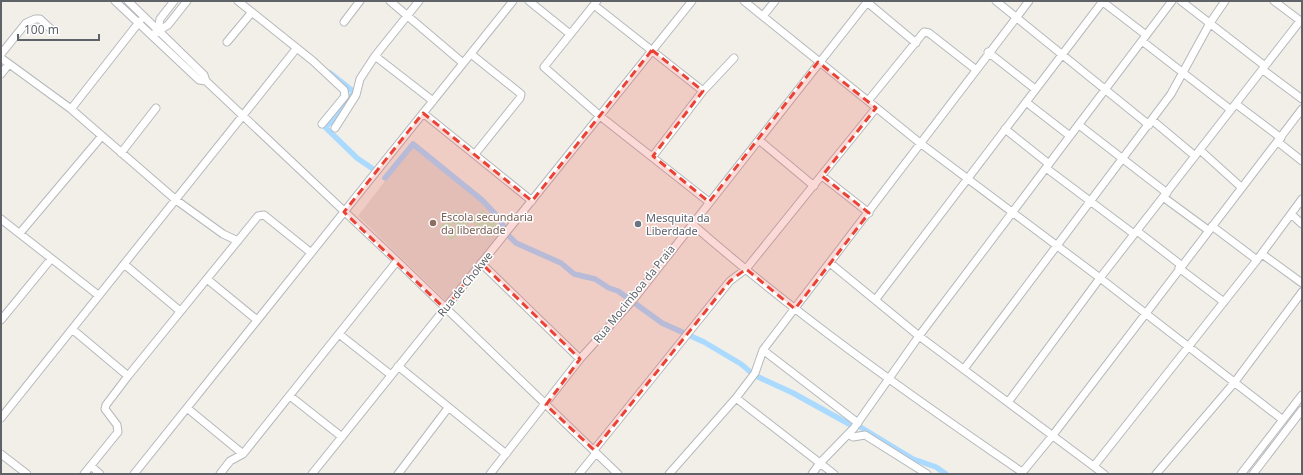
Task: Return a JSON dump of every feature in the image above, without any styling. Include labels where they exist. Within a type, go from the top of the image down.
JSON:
[{"type":"street","points":[[115,1],[199,80],[206,81]]},
{"type":"street","points":[[158,30],[160,19],[174,1]]},
{"type":"street","points":[[152,37],[158,30],[168,25],[187,1]]},
{"type":"street","points":[[238,1],[312,61],[344,90],[345,96],[322,124]]},
{"type":"street","points":[[344,22],[360,1]]},
{"type":"street","points":[[390,1],[463,63]]},
{"type":"street","points":[[335,128],[356,95],[360,78],[375,56],[419,1]]},
{"type":"street","points":[[134,474],[512,1]]},
{"type":"street","points":[[529,1],[570,34]]},
{"type":"street","name":"Rua de Chokwe","points":[[312,474],[692,1]]},
{"type":"street","points":[[744,1],[920,143],[1100,278],[1283,420]]},
{"type":"street","points":[[762,16],[775,1]]},
{"type":"street","points":[[868,1],[916,43]]},
{"type":"street","name":"Rua Mocimboa da Praia","points":[[490,474],[546,405],[580,359],[632,301],[691,223],[759,140],[818,62],[868,1]]},
{"type":"street","points":[[996,1],[1106,90],[1195,156]]},
{"type":"street","points":[[669,474],[736,398],[753,375],[763,350],[869,213],[988,52],[1028,1]]},
{"type":"street","points":[[812,474],[820,463],[858,423],[919,336],[1172,1]]},
{"type":"street","points":[[1181,1],[1302,99]]},
{"type":"street","points":[[964,369],[1150,123],[1183,74],[1210,23],[1225,1]]},
{"type":"street","points":[[1009,401],[1100,278],[1301,21],[1274,1]]},
{"type":"street","points":[[123,9],[129,2],[204,75],[206,81],[242,116],[397,261],[445,309],[618,474]]},
{"type":"street","points":[[876,299],[1062,55],[1100,2],[1144,38],[1183,74],[1234,107],[1280,140],[1302,161]]},
{"type":"street","points":[[703,91],[596,3],[544,67],[600,116],[653,156],[709,202]]},
{"type":"street","points":[[228,42],[252,12]]},
{"type":"street","points":[[71,109],[144,17]]},
{"type":"street","points":[[1,54],[26,23],[31,20],[40,19],[52,30]]},
{"type":"street","points":[[868,101],[923,33],[927,32],[975,70]]},
{"type":"street","points":[[1,418],[296,49]]},
{"type":"street","points":[[173,56],[179,50]]},
{"type":"street","points":[[988,52],[1035,90]]},
{"type":"street","points":[[471,54],[521,94],[520,98],[475,154]]},
{"type":"street","points":[[375,56],[433,101]]},
{"type":"street","points":[[1,58],[71,109],[176,200],[223,234],[238,241]]},
{"type":"street","points":[[653,156],[703,91],[734,58]]},
{"type":"street","points":[[1,74],[9,64]]},
{"type":"street","points":[[1026,102],[1070,136]]},
{"type":"street","points":[[120,153],[156,108]]},
{"type":"street","points":[[579,474],[730,281],[746,269],[876,108]]},
{"type":"street","points":[[691,223],[795,308],[888,379],[1021,473],[1053,435],[1180,266],[1241,187],[1280,140],[1302,109]]},
{"type":"street","points":[[423,113],[532,201]]},
{"type":"street","points":[[1079,125],[1123,159],[1165,195],[1210,228],[1302,283]]},
{"type":"street","points":[[1005,129],[1090,201],[1136,232],[1224,302]]},
{"type":"street","points":[[20,234],[101,136]]},
{"type":"street","points":[[759,140],[814,186]]},
{"type":"street","points":[[1200,150],[1241,187]]},
{"type":"street","points":[[822,176],[869,213]]},
{"type":"street","points":[[1094,466],[1189,347],[1302,199]]},
{"type":"street","points":[[84,474],[118,432],[117,425],[105,409],[128,376],[260,214],[310,252]]},
{"type":"street","points":[[1291,214],[1302,224]]},
{"type":"street","points":[[2,223],[20,234],[98,295]]},
{"type":"street","points":[[1,320],[51,259]]},
{"type":"street","points":[[220,474],[230,461],[243,454],[397,261]]},
{"type":"street","points":[[482,263],[580,359]]},
{"type":"street","points":[[830,263],[876,299],[919,336],[1009,401],[1104,474]]},
{"type":"street","points":[[124,264],[180,311]]},
{"type":"street","points":[[207,279],[256,320]]},
{"type":"street","points":[[1156,474],[1234,383],[1302,292]]},
{"type":"street","points":[[72,329],[128,376]]},
{"type":"street","points":[[339,334],[391,375]]},
{"type":"street","points":[[763,350],[858,423]]},
{"type":"street","points":[[398,366],[506,454]]},
{"type":"street","points":[[1241,474],[1302,395]]},
{"type":"street","points":[[290,396],[342,437]]},
{"type":"street","points":[[736,398],[834,474]]},
{"type":"street","points":[[187,408],[243,454]]},
{"type":"street","points":[[401,473],[448,408]]},
{"type":"street","points":[[1253,474],[1300,413],[1290,410]]},
{"type":"street","points":[[848,434],[853,437],[865,435],[927,474]]},
{"type":"street","points":[[1,454],[27,474]]},
{"type":"street","points":[[1250,462],[1258,468]]},
{"type":"street","points":[[91,466],[100,474]]},
{"type":"highlighted area","points":[[652,50],[703,91],[653,156],[709,202],[818,62],[876,108],[822,176],[869,213],[795,309],[746,269],[730,281],[594,450],[546,405],[580,359],[481,263],[445,309],[344,212],[423,113],[532,201]]},
{"type":"shaded area","name":"Escola secundaria da liberdade","points":[[413,145],[475,194],[496,217],[504,230],[446,301],[358,216]]},
{"type":"green space","points":[[483,210],[500,228],[488,238],[471,220]]},
{"type":"green space","points":[[457,211],[469,223],[461,231],[449,219]]},
{"type":"green space","points":[[447,220],[459,233],[451,240],[440,227]]},
{"type":"waterway","points":[[330,73],[354,92],[337,117],[325,127],[357,158],[376,171]]},
{"type":"waterway","points":[[385,178],[413,144],[482,200],[499,218],[509,236],[516,243],[561,263],[574,274],[595,279],[609,288],[618,291],[662,323],[704,342],[741,364],[754,375],[793,393],[849,424],[857,425],[913,459],[936,467],[946,474]]},
{"type":"place","name":"Escola secundaria da liberdade","points":[[433,223]]},
{"type":"place","name":"Mesquita da Liberdade","points":[[638,224]]}]
